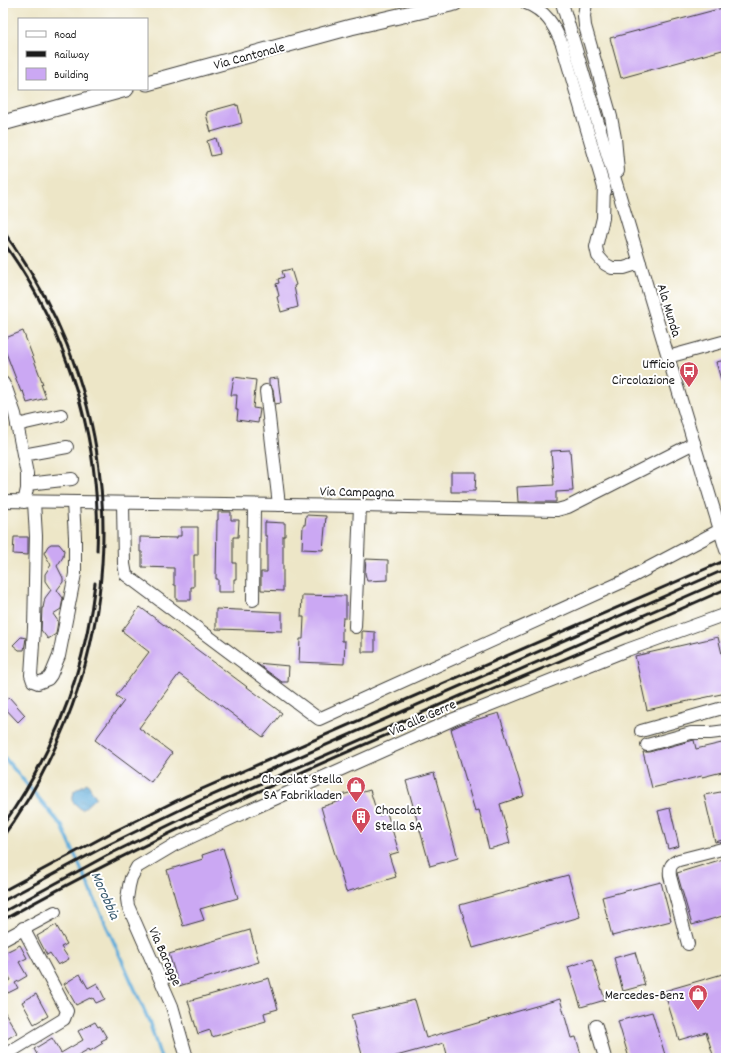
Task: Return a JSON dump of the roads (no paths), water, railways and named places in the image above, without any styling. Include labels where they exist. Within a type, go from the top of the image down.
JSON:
[{"type":"main road","name":"Via Cantonale","points":[[351,27],[422,3]]},
{"type":"main road","name":"Via Cantonale","points":[[148,83],[351,27],[455,3]]},
{"type":"main road","points":[[3,123],[122,90]]},
{"type":"street","name":"Ala Munda","points":[[526,3],[546,15],[557,31],[604,191]]},
{"type":"street","name":"Ala Munda","points":[[562,3],[620,192],[726,550]]},
{"type":"street","name":"Ala Munda","points":[[586,3],[584,16],[585,26],[612,117],[620,192]]},
{"type":"street","name":"Ala Munda","points":[[604,143],[603,218],[596,247],[598,256],[605,264],[612,268],[624,268],[640,263]]},
{"type":"street","points":[[668,357],[726,341]]},
{"type":"street","points":[[4,389],[17,425],[36,536],[34,628],[31,675],[32,681],[38,683],[46,680],[52,675],[59,656],[75,574],[73,502]]},
{"type":"street","points":[[266,391],[279,505]]},
{"type":"street","points":[[17,425],[60,415]]},
{"type":"street","name":"Via Campagna","points":[[3,501],[563,509],[694,443]]},
{"type":"street","points":[[23,455],[67,447]]},
{"type":"street","points":[[27,484],[72,479]]},
{"type":"street","points":[[123,503],[124,564],[126,575],[320,719],[602,591],[720,530]]},
{"type":"street","points":[[253,600],[254,504]]},
{"type":"street","points":[[355,627],[360,506]]},
{"type":"street","name":"Via alle Gerre","points":[[137,867],[174,845],[244,812],[454,719],[627,650],[726,614]]},
{"type":"street","points":[[641,731],[726,707]]},
{"type":"street","points":[[647,745],[691,732],[715,733],[726,731]]},
{"type":"street","points":[[688,944],[670,876],[670,866],[679,860],[726,848]]},
{"type":"street","name":"Via Baragge","points":[[137,867],[131,878],[126,899],[172,1006],[187,1058]]},
{"type":"street","points":[[3,940],[55,912]]},
{"type":"street","points":[[3,1056],[64,1019],[67,1011],[23,928]]},
{"type":"street","points":[[596,1026],[606,1058]]},
{"type":"water","points":[[87,783],[96,797],[82,810],[72,801],[74,791]]},
{"type":"waterway","name":"Morobbia","points":[[3,756],[62,826],[149,1021],[161,1058]]},
{"type":"railway","points":[[3,231],[39,286],[67,345],[87,406],[99,468],[103,532],[99,596],[87,660],[66,722],[53,752],[30,796],[3,836]]},
{"type":"railway","points":[[3,242],[26,276],[45,312],[62,349],[76,388],[86,428],[93,469],[97,510],[97,551]]},
{"type":"railway","points":[[3,891],[109,834],[186,796],[726,560]]},
{"type":"railway","points":[[3,901],[102,848],[190,805],[726,569]]},
{"type":"railway","points":[[3,912],[106,856],[194,813],[726,579]]},
{"type":"railway","points":[[3,825],[21,798],[37,769],[52,740],[64,710],[84,648],[95,583]]},
{"type":"railway","points":[[3,920],[90,873],[269,787],[360,746],[726,589]]},
{"type":"place","name":"Ufficio Circolazione","points":[[689,388]]},
{"type":"place","name":"Chocolat Stella SA Fabrikladen","points":[[356,803]]},
{"type":"place","name":"Chocolat Stella SA","points":[[361,834]]},
{"type":"place","name":"Mercedes-Benz","points":[[698,1011]]}]
